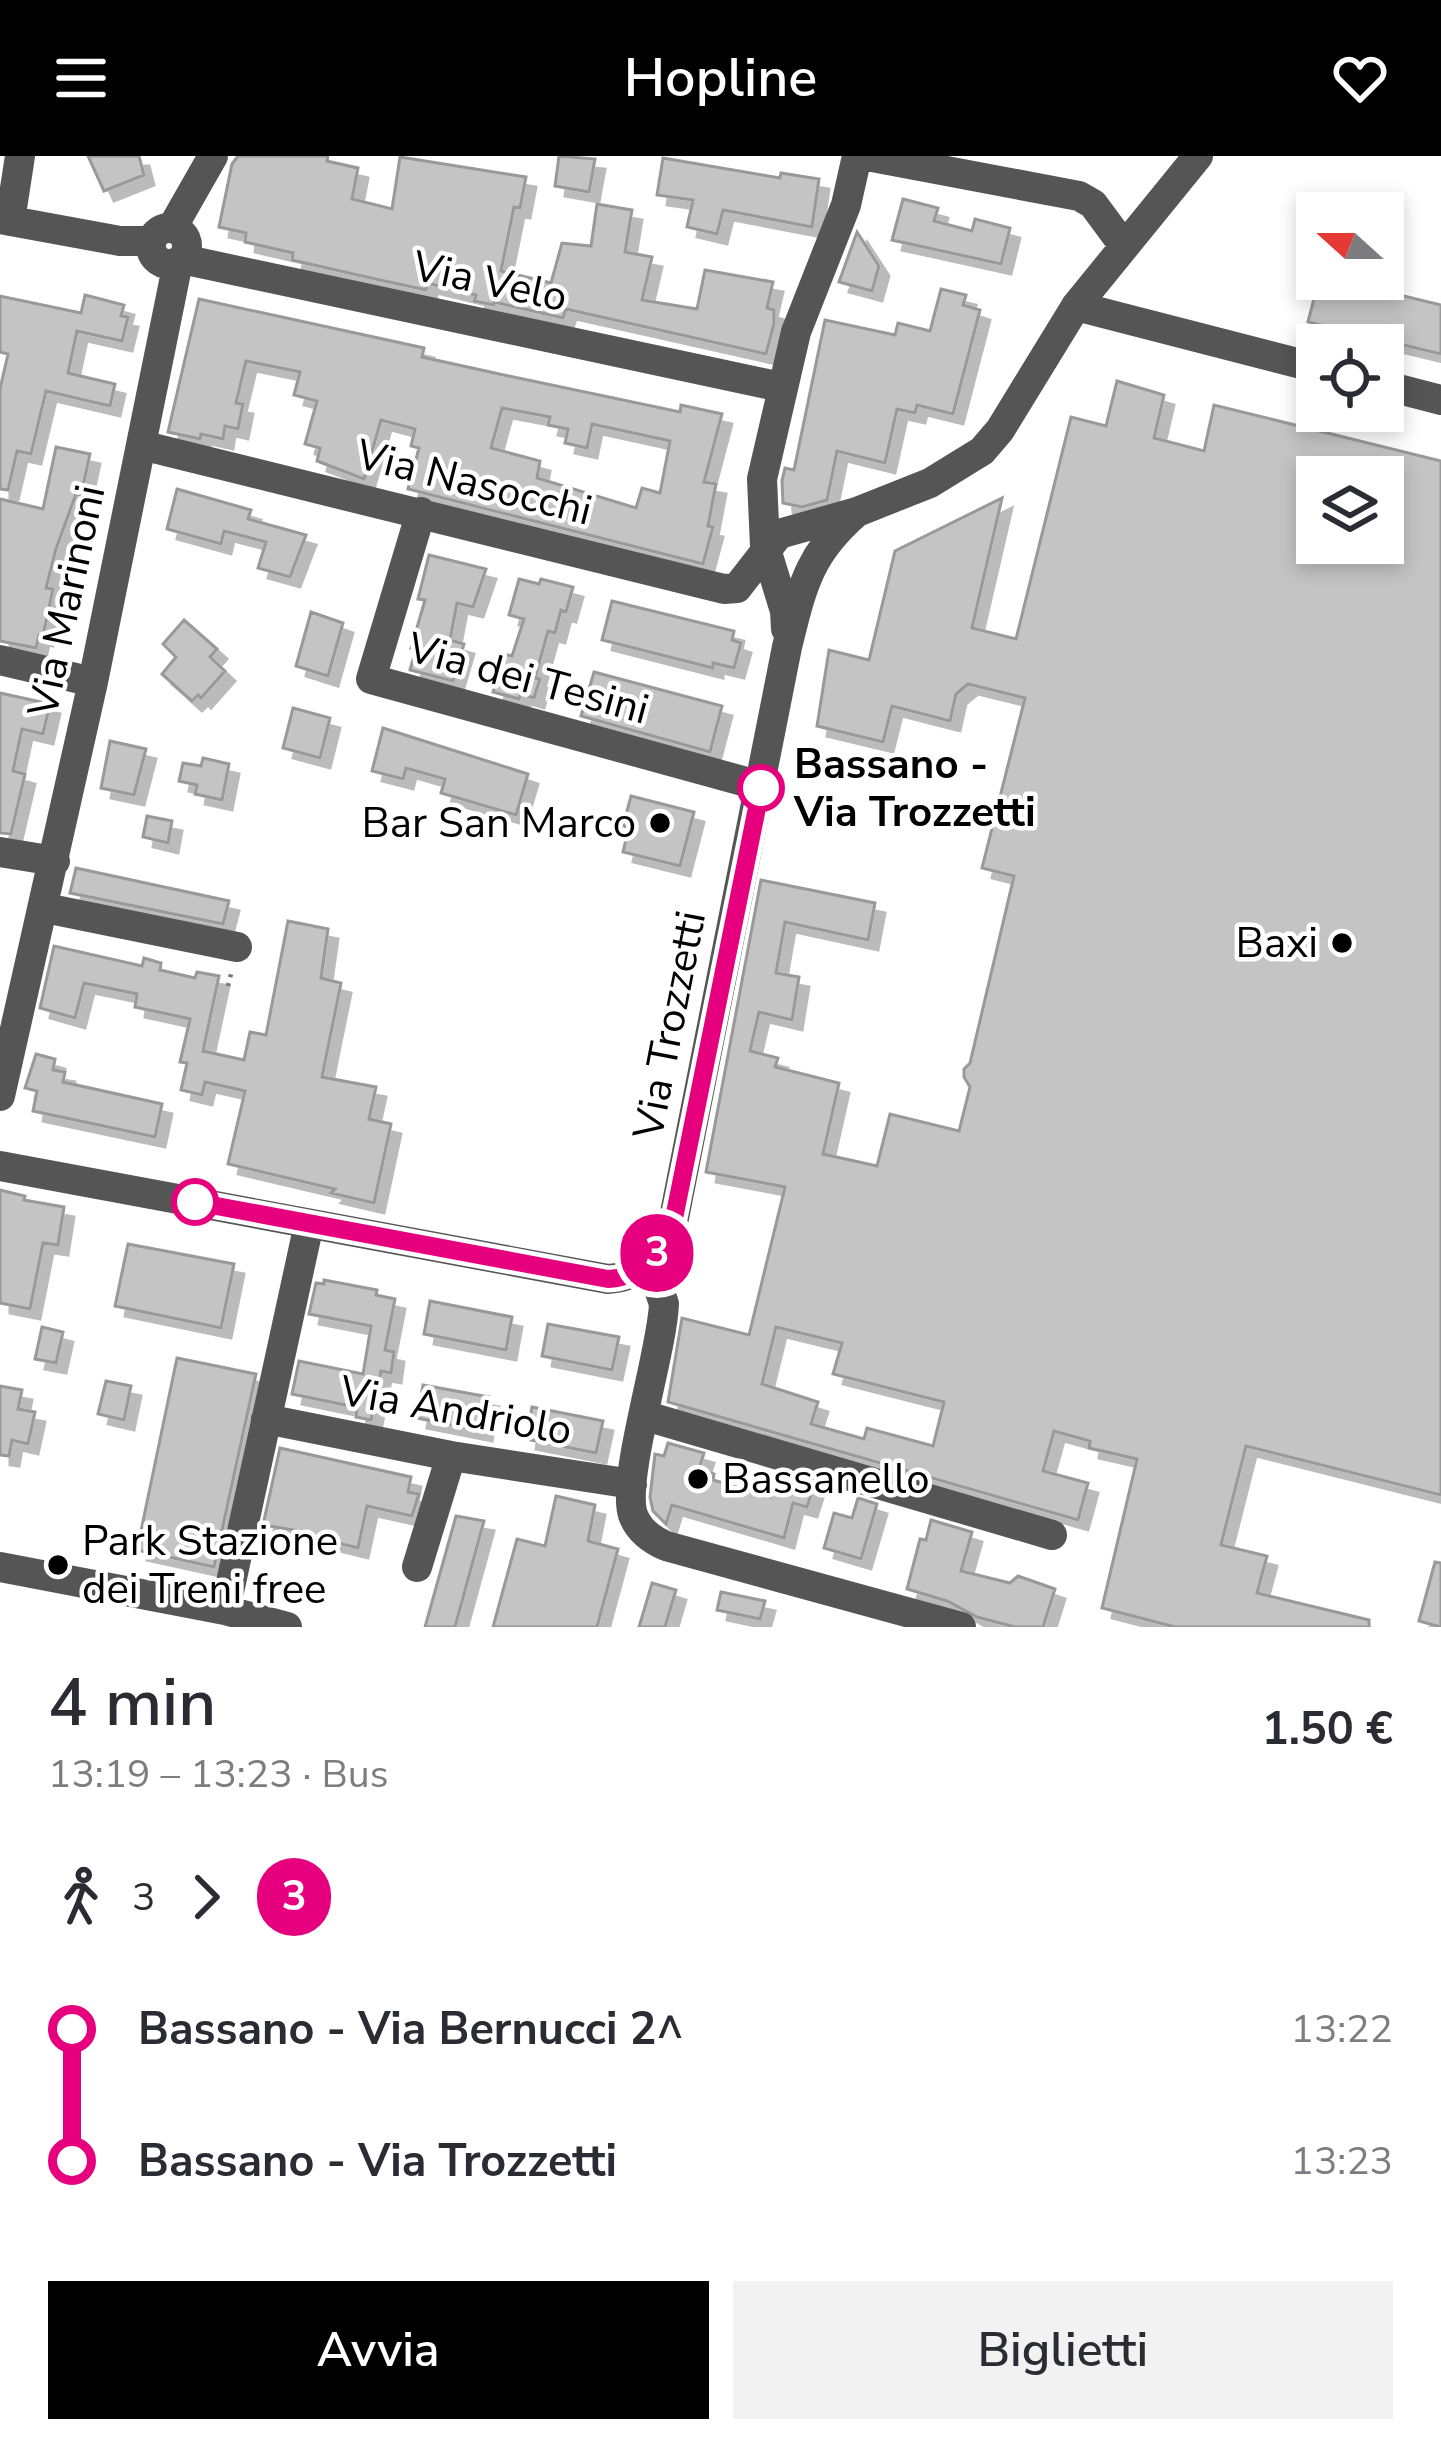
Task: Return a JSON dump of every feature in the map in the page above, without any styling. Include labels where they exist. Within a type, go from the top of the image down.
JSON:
[{"type":"street","points":[[20,156],[5,220],[120,241],[161,235],[186,238],[187,249],[180,260]]},
{"type":"street","points":[[161,235],[213,156]]},
{"type":"street","points":[[787,646],[785,611],[765,546],[762,478],[800,319],[846,205],[857,156]]},
{"type":"street","points":[[867,156],[1079,196],[1094,203],[1124,246]]},
{"type":"street","name":"Via Trozzetti","points":[[765,546],[779,534],[857,512],[930,483],[982,451],[1000,430],[1076,306],[1198,156]]},
{"type":"street","name":"Via Velo","points":[[180,260],[781,387]]},
{"type":"street","name":"Via Marinoni","points":[[0,1096],[45,908],[180,260]]},
{"type":"street","points":[[1076,306],[1296,363]]},
{"type":"street","points":[[1404,390],[1441,400]]},
{"type":"street","name":"Via Nasocchi","points":[[142,445],[724,589],[743,583],[765,546]]},
{"type":"street","name":"Via dei Tesini","points":[[421,512],[370,679],[761,786]]},
{"type":"street","name":"Via Trozzetti","points":[[644,1266],[672,1228],[803,580],[831,534],[857,512]]},
{"type":"street","points":[[0,660],[93,682]]},
{"type":"street","points":[[0,852],[55,861]]},
{"type":"street","points":[[45,908],[237,947]]},
{"type":"street","points":[[0,1166],[608,1279],[627,1276],[644,1266],[664,1304],[632,1484],[634,1517],[652,1540],[961,1627]]},
{"type":"street","points":[[225,1610],[309,1223]]},
{"type":"street","points":[[646,1416],[1052,1535]]},
{"type":"street","name":"Via Andriolo","points":[[266,1419],[452,1456],[632,1484]]},
{"type":"street","points":[[417,1567],[452,1456]]},
{"type":"street","points":[[0,1567],[225,1610],[287,1627]]},
{"type":"building","points":[[88,156],[139,156],[144,175],[104,191]]},
{"type":"building","points":[[238,156],[328,156],[327,161],[358,168],[352,199],[392,209],[400,157],[526,177],[520,208],[514,207],[501,271],[551,283],[562,243],[591,246],[597,204],[632,210],[625,252],[652,257],[642,300],[697,309],[705,270],[773,282],[767,308],[774,310],[774,324],[766,354],[566,309],[563,318],[474,301],[476,295],[427,283],[426,290],[292,260],[293,253],[245,242],[246,233],[219,227],[232,164]]},
{"type":"building","points":[[559,156],[595,159],[589,192],[555,186]]},
{"type":"building","points":[[663,158],[780,178],[781,173],[819,179],[812,227],[723,210],[717,234],[687,227],[693,200],[657,195]]},
{"type":"building","points":[[903,199],[938,208],[934,221],[972,231],[975,219],[1010,228],[1001,264],[892,240]]},
{"type":"building","points":[[857,232],[879,266],[872,291],[839,282]]},
{"type":"building","points":[[941,289],[966,295],[963,305],[980,310],[953,414],[917,405],[915,413],[897,409],[885,463],[837,451],[827,500],[802,507],[783,503],[782,481],[785,468],[794,470],[825,320],[895,335],[898,323],[930,331]]},
{"type":"building","points":[[85,295],[124,305],[121,316],[128,317],[122,341],[77,331],[68,373],[115,384],[110,406],[46,391],[31,454],[17,451],[8,490],[0,489],[0,389],[8,354],[0,352],[0,296],[81,313]]},
{"type":"building","points":[[1404,296],[1441,305],[1441,354],[1404,345],[1404,324],[1308,322],[1314,300],[1404,300]]},
{"type":"building","points":[[199,299],[424,348],[422,357],[680,412],[681,405],[722,414],[704,482],[716,484],[708,526],[713,527],[703,564],[408,489],[419,448],[411,446],[415,429],[381,420],[364,479],[317,461],[320,448],[305,444],[317,401],[294,395],[300,372],[246,361],[236,403],[243,404],[238,429],[225,426],[223,439],[168,432]],"holes":[[[502,408],[550,417],[548,425],[568,429],[565,443],[587,448],[592,424],[670,441],[660,493],[642,488],[636,508],[537,478],[540,461],[491,448]]]},
{"type":"building","points":[[1117,381],[1164,395],[1154,438],[1204,451],[1214,405],[1296,425],[1296,432],[1323,432],[1441,461],[1441,1495],[1246,1446],[1221,1545],[1267,1556],[1257,1593],[1369,1620],[1369,1627],[1175,1627],[1102,1608],[1137,1459],[1089,1448],[1090,1441],[1054,1431],[1043,1471],[1088,1483],[1078,1520],[668,1402],[682,1318],[749,1335],[785,1187],[706,1172],[761,880],[875,903],[868,940],[785,922],[776,973],[799,977],[792,1020],[759,1012],[750,1051],[778,1058],[775,1067],[839,1083],[823,1154],[877,1166],[890,1114],[959,1131],[970,1087],[964,1069],[970,1063],[1014,876],[982,868],[1025,698],[968,684],[956,694],[950,721],[892,706],[883,742],[817,726],[829,650],[869,660],[895,551],[1002,498],[972,628],[1016,639],[1071,417],[1106,426]],"holes":[[[776,1327],[842,1343],[833,1374],[944,1402],[933,1446],[867,1428],[864,1439],[811,1424],[818,1402],[762,1384]]]},
{"type":"building","points":[[56,447],[90,454],[81,495],[76,494],[56,549],[46,588],[53,589],[36,648],[0,641],[0,499],[43,509]]},
{"type":"building","points":[[177,489],[251,510],[248,519],[306,535],[290,577],[258,568],[266,542],[224,531],[221,544],[167,529]]},
{"type":"building","points":[[429,555],[486,569],[473,607],[457,603],[450,640],[464,644],[453,681],[410,670],[416,649],[411,648],[425,600],[418,599]]},
{"type":"building","points":[[519,579],[573,587],[555,633],[548,631],[534,698],[521,694],[519,699],[493,692],[497,681],[492,679],[500,653],[512,656],[524,619],[509,615]]},
{"type":"building","points":[[612,601],[734,631],[732,640],[741,643],[734,668],[713,663],[713,668],[602,640]]},
{"type":"building","points":[[311,612],[343,623],[328,676],[296,666]]},
{"type":"building","points":[[184,620],[217,649],[210,657],[225,671],[201,698],[198,695],[192,701],[162,674],[176,657],[163,644]]},
{"type":"building","points":[[594,672],[722,706],[710,752],[581,716]]},
{"type":"building","points":[[0,693],[50,704],[43,734],[22,729],[13,771],[25,774],[11,834],[0,833]]},
{"type":"building","points":[[293,708],[330,718],[320,758],[283,748]]},
{"type":"building","points":[[383,728],[528,774],[516,815],[441,793],[445,779],[406,768],[403,779],[372,771]]},
{"type":"building","points":[[110,741],[146,749],[134,795],[101,788]]},
{"type":"building","points":[[203,758],[229,764],[222,800],[195,794],[197,785],[179,781],[183,763],[201,766]]},
{"type":"building","points":[[631,796],[694,812],[680,866],[623,852],[629,827],[623,826]]},
{"type":"building","points":[[147,816],[172,821],[168,843],[143,837]]},
{"type":"building","points":[[76,868],[229,901],[223,924],[70,893]]},
{"type":"building","points":[[288,921],[328,929],[321,978],[341,983],[322,1077],[376,1087],[369,1119],[391,1124],[374,1203],[228,1164],[245,1091],[205,1082],[202,1095],[181,1090],[187,1063],[180,1062],[190,1019],[135,1007],[137,994],[84,983],[75,1018],[40,1008],[54,946],[142,966],[144,958],[161,963],[160,970],[195,978],[197,972],[219,976],[203,1051],[244,1060],[250,1032],[266,1035]]},
{"type":"building","points":[[36,1054],[55,1059],[53,1070],[65,1072],[63,1082],[162,1104],[155,1137],[33,1111],[37,1091],[25,1088]]},
{"type":"building","points":[[0,1190],[64,1207],[58,1245],[43,1243],[30,1309],[0,1303]]},
{"type":"building","points":[[128,1244],[234,1264],[221,1328],[115,1306]]},
{"type":"building","points":[[324,1280],[377,1290],[376,1295],[395,1299],[385,1350],[394,1352],[391,1373],[381,1371],[371,1420],[356,1417],[359,1394],[355,1407],[292,1394],[299,1361],[363,1374],[371,1326],[309,1314],[316,1283],[324,1284]]},
{"type":"building","points":[[430,1301],[512,1317],[506,1350],[424,1334]]},
{"type":"building","points":[[548,1324],[619,1337],[612,1370],[542,1356]]},
{"type":"building","points":[[42,1327],[63,1332],[56,1363],[35,1359]]},
{"type":"building","points":[[177,1358],[256,1374],[214,1567],[137,1550]]},
{"type":"building","points":[[106,1381],[131,1386],[124,1420],[98,1414]]},
{"type":"building","points":[[423,1385],[489,1397],[482,1431],[417,1418]]},
{"type":"building","points":[[0,1386],[22,1390],[18,1409],[35,1412],[28,1444],[12,1440],[9,1456],[0,1455]]},
{"type":"building","points":[[532,1407],[603,1421],[596,1453],[526,1439]]},
{"type":"building","points":[[668,1443],[704,1453],[699,1469],[714,1474],[713,1480],[771,1497],[777,1475],[814,1485],[807,1507],[793,1503],[784,1538],[672,1505],[666,1524],[653,1511],[650,1497],[655,1454],[664,1456]]},
{"type":"building","points":[[280,1448],[411,1477],[408,1492],[419,1494],[412,1516],[367,1506],[358,1548],[263,1525]]},
{"type":"building","points":[[556,1496],[595,1505],[588,1541],[618,1549],[597,1627],[493,1627],[517,1539],[545,1546]]},
{"type":"building","points":[[858,1498],[877,1504],[861,1559],[824,1548],[834,1513],[852,1518]]},
{"type":"building","points":[[456,1516],[484,1521],[455,1627],[425,1627]]},
{"type":"building","points":[[931,1520],[972,1532],[961,1571],[1010,1583],[1018,1576],[1055,1589],[1043,1627],[1015,1627],[977,1617],[947,1601],[907,1589],[920,1539],[926,1540]]},
{"type":"building","points":[[1435,1562],[1441,1563],[1441,1627],[1419,1621]]},
{"type":"building","points":[[652,1583],[676,1590],[665,1627],[639,1627]]},
{"type":"building","points":[[721,1592],[765,1601],[760,1619],[717,1610]]},
{"type":"bus line","name":"3","points":[[195,1202],[608,1279],[616,1280],[644,1266],[672,1228],[761,788]]},
{"type":"place","name":"Bassano - Via Trozzetti","points":[[761,788]]},
{"type":"place","name":"Bar San Marco","points":[[660,823]]},
{"type":"place","name":"Baxi","points":[[1342,943]]},
{"type":"place","name":"Bassanello","points":[[698,1479]]},
{"type":"place","name":"Park Stazione dei Treni free","points":[[58,1565]]}]
